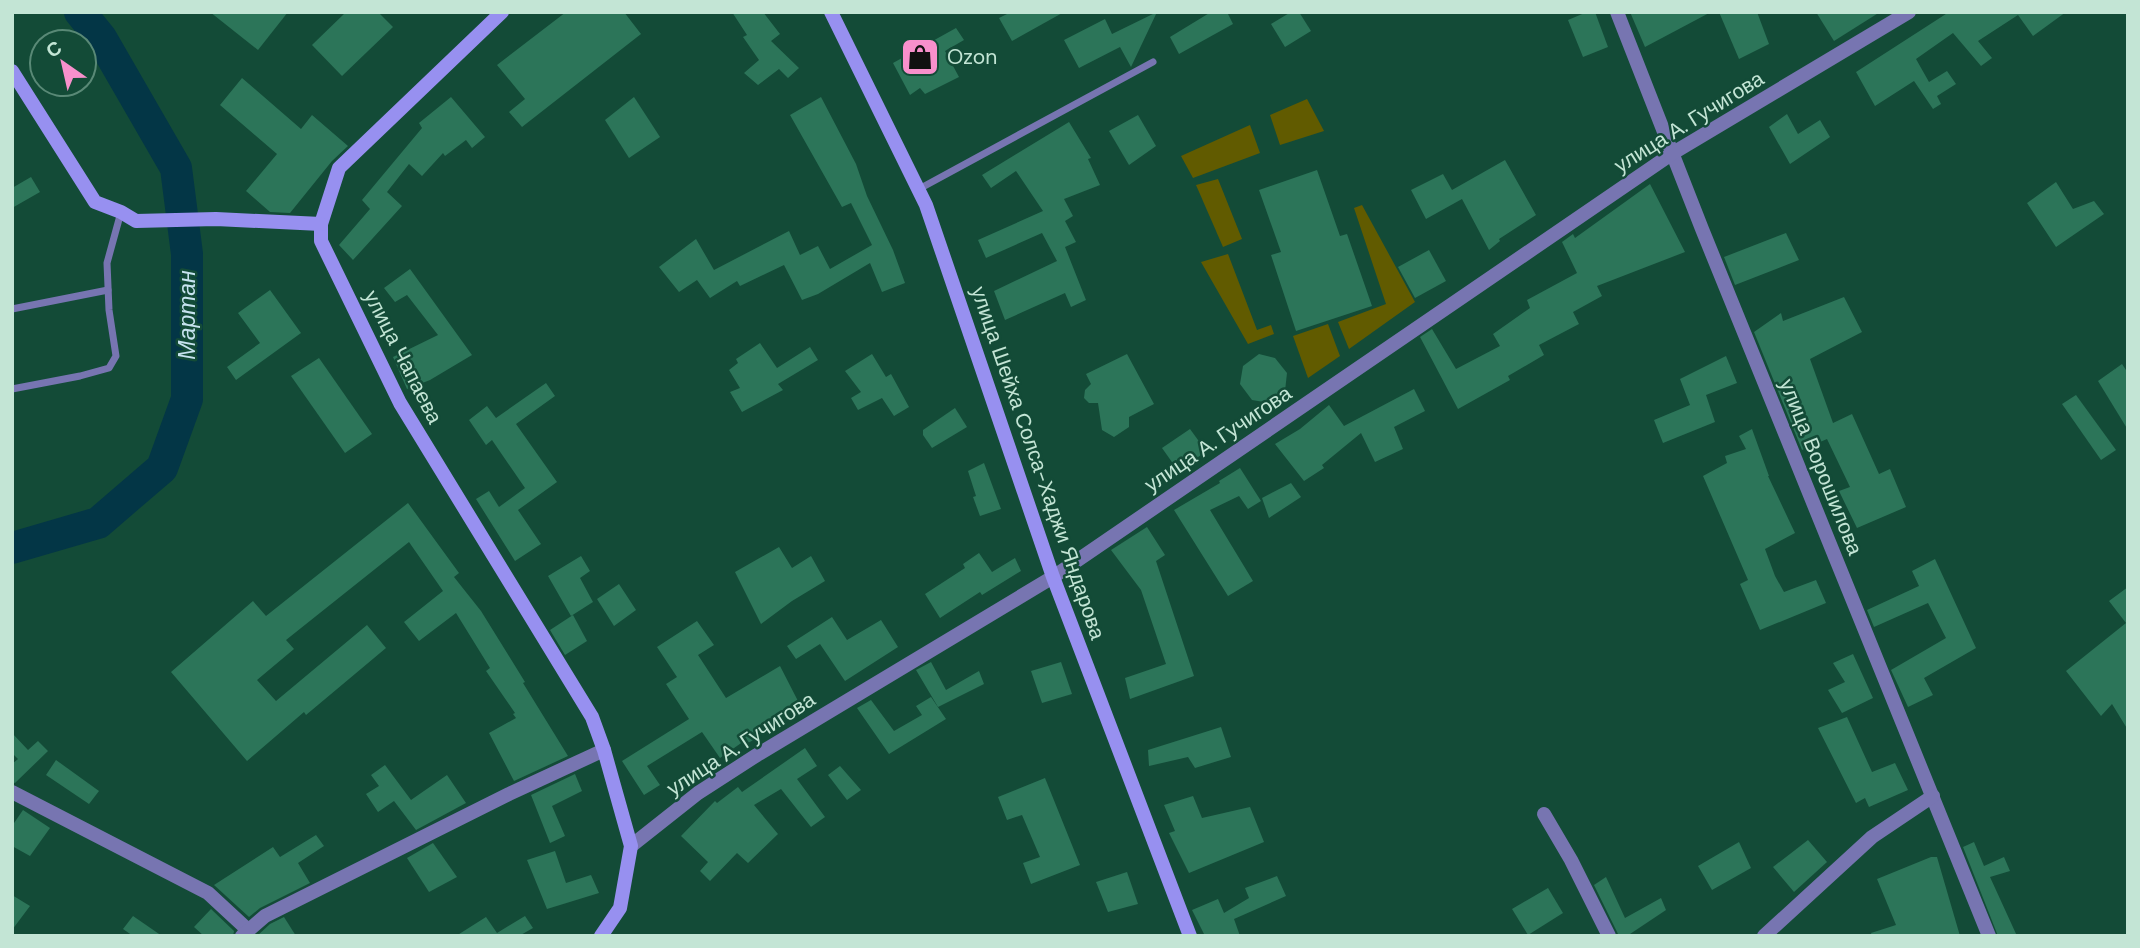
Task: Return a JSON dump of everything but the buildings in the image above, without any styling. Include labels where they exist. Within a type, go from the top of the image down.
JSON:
[{"type":"street","points":[[12,71],[95,202],[136,221],[216,219],[321,224],[339,168],[502,12]]},
{"type":"street","name":"улица Шейха Солса-Хаджи Яндарова","points":[[831,12],[926,205],[1053,577],[1190,936]]},
{"type":"street","name":"улица Ворошилова","points":[[1617,12],[1989,936]]},
{"type":"street","name":"улица А. Гучигова","points":[[631,846],[698,793],[757,755],[1053,577],[1673,153],[1909,12]]},
{"type":"street","name":"улица Чапаева","points":[[321,224],[321,241],[400,403],[592,717],[631,846]]},
{"type":"street","points":[[12,792],[208,893],[245,933],[265,916],[509,794],[604,750]]},
{"type":"street","points":[[1764,936],[1872,837],[1933,796]]},
{"type":"street","points":[[1544,814],[1571,860],[1609,936]]},
{"type":"street","points":[[601,936],[620,908],[631,846]]},
{"type":"lane","points":[[918,190],[1153,62]]},
{"type":"lane","points":[[12,389],[109,368],[116,356],[107,263],[121,212]]},
{"type":"lane","points":[[12,310],[108,290]]},
{"type":"shaded area","points":[[1307,99],[1324,131],[1280,145],[1270,115]]},
{"type":"shaded area","points":[[1250,125],[1260,153],[1193,178],[1181,156]]},
{"type":"shaded area","points":[[1218,179],[1242,239],[1223,247],[1196,185]]},
{"type":"shaded area","points":[[1362,205],[1415,302],[1349,349],[1338,322],[1386,304],[1354,208]]},
{"type":"shaded area","points":[[1228,254],[1257,330],[1271,325],[1274,334],[1248,344],[1201,262]]},
{"type":"shaded area","points":[[1328,324],[1340,356],[1308,378],[1293,336]]},
{"type":"waterway","name":"Мартан","points":[[12,548],[98,523],[162,468],[187,399],[187,254],[176,168],[101,38],[80,12]]},
{"type":"place","name":"Ozon","points":[[920,57]]}]
